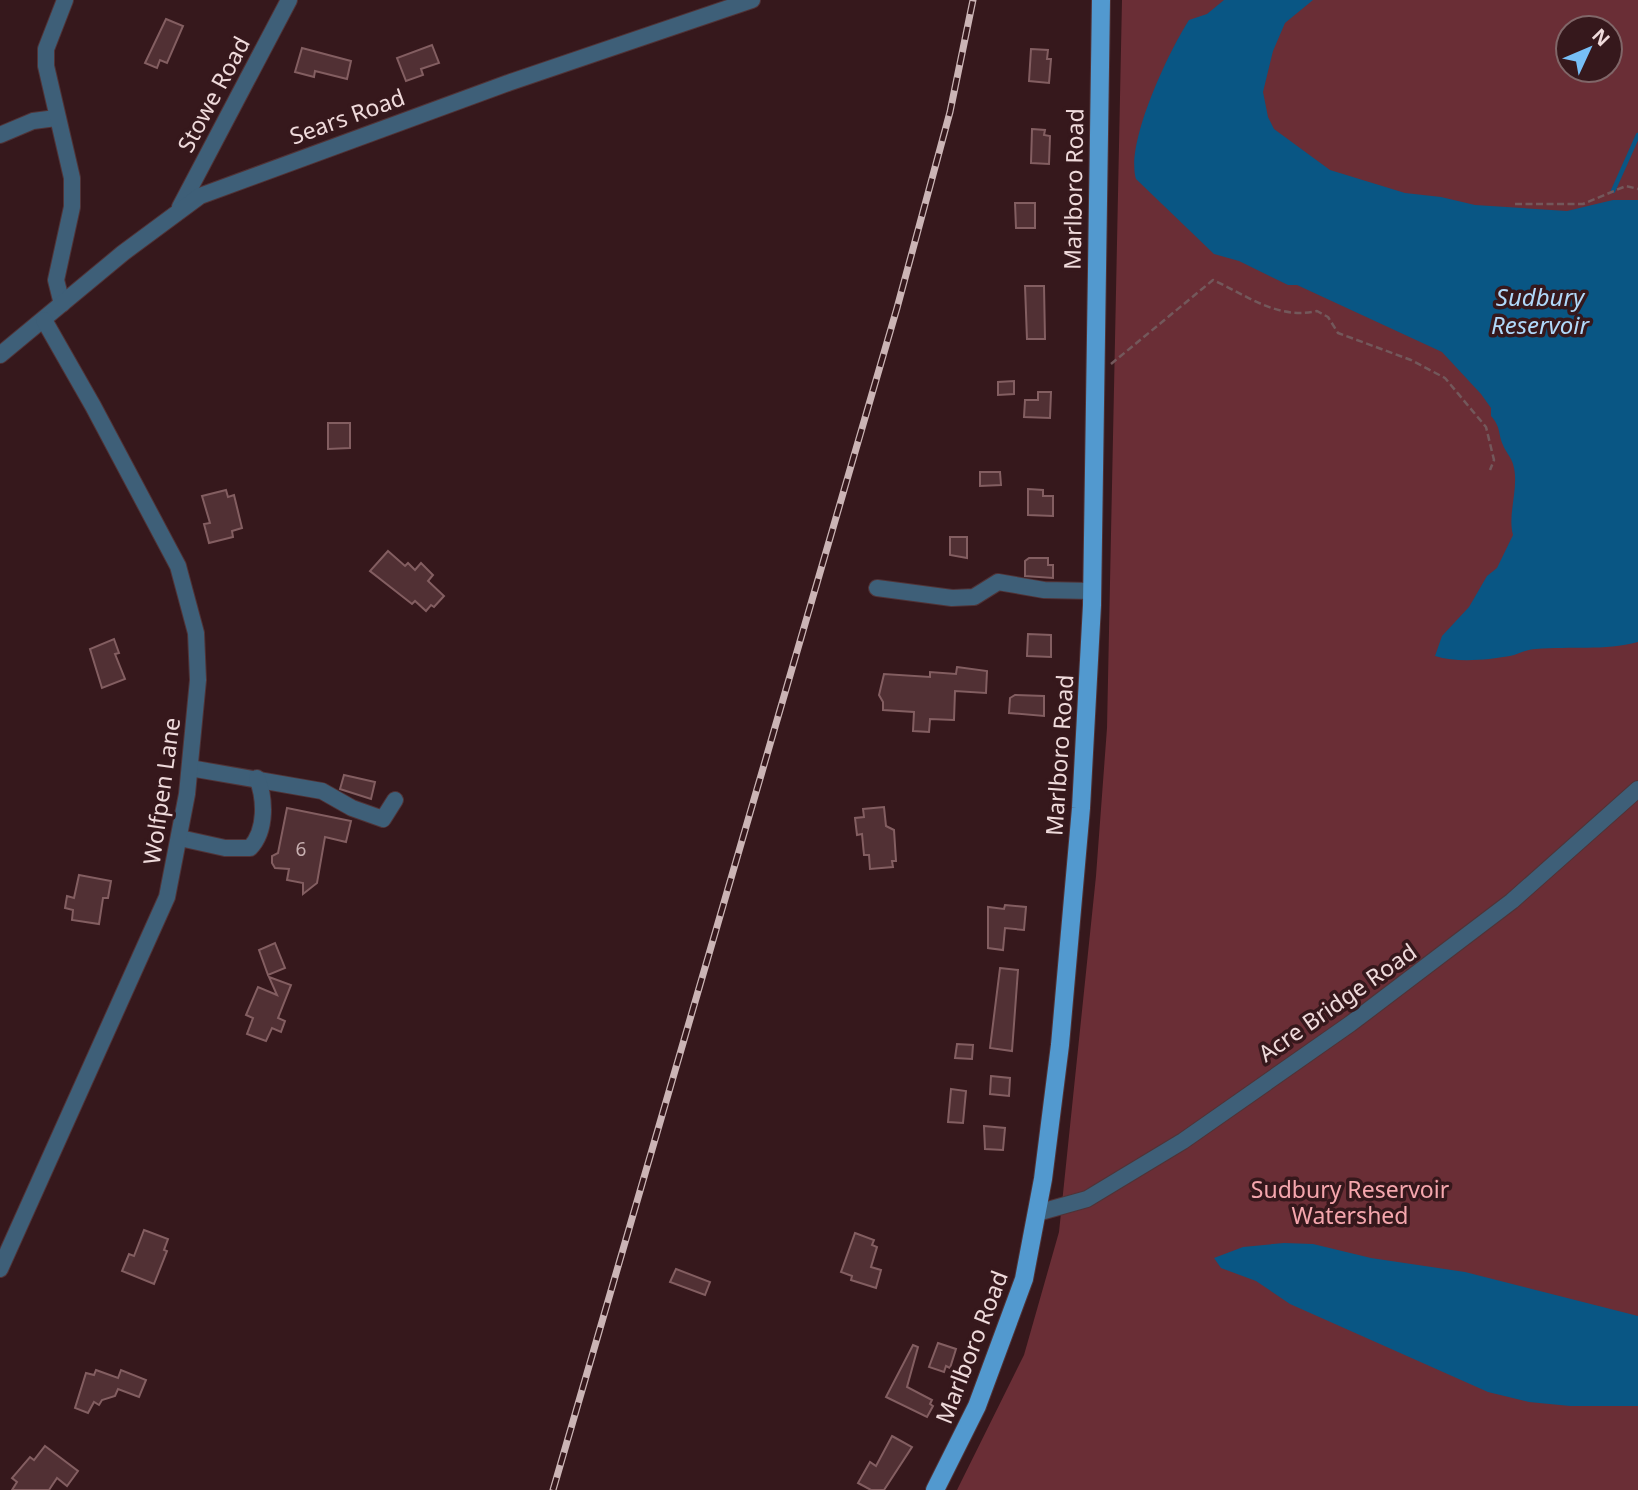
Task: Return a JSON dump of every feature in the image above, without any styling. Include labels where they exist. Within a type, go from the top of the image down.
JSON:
[{"type":"main road","name":"Marlboro Road","points":[[935,1490],[963,1437],[1007,1333],[1024,1279],[1037,1213],[1064,1011],[1081,808],[1092,592],[1101,0]]},
{"type":"street","points":[[62,304],[56,280],[73,191],[68,152],[56,118],[46,66],[46,49],[65,0]]},
{"type":"street","name":"Stowe Road","points":[[179,209],[289,0]]},
{"type":"street","name":"Sears Road","points":[[0,355],[179,209],[200,196],[274,167],[751,0]]},
{"type":"street","points":[[0,135],[33,121],[56,118]]},
{"type":"street","name":"Wolfpen Lane","points":[[0,1269],[167,897],[180,838],[190,768],[198,656],[186,588],[168,545],[44,320]]},
{"type":"street","points":[[877,588],[953,598],[974,597],[998,582],[1044,590],[1092,592]]},
{"type":"street","points":[[190,768],[323,790],[352,808],[383,819],[395,800]]},
{"type":"street","points":[[180,838],[225,848],[250,848],[256,842],[264,805],[257,778]]},
{"type":"street","name":"Acre Bridge Road","points":[[1037,1213],[1087,1199],[1125,1177],[1183,1141],[1350,1024],[1503,908],[1638,789]]},
{"type":"path","points":[[1515,204],[1583,204],[1626,186],[1638,189]]},
{"type":"path","points":[[1095,368],[1111,365],[1213,280],[1277,312],[1299,316],[1317,311],[1328,317],[1338,333],[1412,360],[1445,378],[1486,427],[1494,460],[1490,470]]},
{"type":"green space","name":"Sudbury Reservoir Watershed","points":[[1122,0],[1638,0],[1638,1490],[957,1490],[1024,1355],[1059,1232],[1096,876],[1107,728]]},
{"type":"water","name":"Sudbury Reservoir","points":[[1224,0],[1313,0],[1285,23],[1273,51],[1263,92],[1268,117],[1274,129],[1330,170],[1405,193],[1441,197],[1475,205],[1567,211],[1613,200],[1638,200],[1638,642],[1600,647],[1533,649],[1482,660],[1453,660],[1435,656],[1442,636],[1469,607],[1487,576],[1497,568],[1513,535],[1511,518],[1515,473],[1498,427],[1491,416],[1491,408],[1442,352],[1297,285],[1288,285],[1239,261],[1214,254],[1136,179],[1134,163],[1143,121],[1171,53],[1189,20],[1207,14]]},
{"type":"water","points":[[1284,1243],[1313,1244],[1371,1258],[1465,1272],[1638,1316],[1638,1406],[1570,1406],[1529,1402],[1488,1392],[1290,1304],[1256,1281],[1221,1268],[1214,1258],[1243,1247]]},
{"type":"building","points":[[166,19],[183,26],[167,63],[160,60],[157,68],[145,63]]},
{"type":"building","points":[[432,45],[439,63],[421,69],[423,75],[406,81],[397,58]]},
{"type":"building","points":[[302,48],[351,61],[347,79],[315,71],[314,77],[295,72]]},
{"type":"building","points":[[1031,49],[1048,50],[1047,59],[1051,59],[1049,83],[1029,81]]},
{"type":"building","points":[[1032,129],[1045,130],[1044,135],[1050,136],[1049,164],[1031,163]]},
{"type":"building","points":[[1015,203],[1035,203],[1035,228],[1016,228]]},
{"type":"building","points":[[1025,286],[1044,286],[1045,339],[1027,339]]},
{"type":"building","points":[[1014,381],[1014,394],[998,395],[998,382]]},
{"type":"building","points":[[1038,392],[1051,392],[1050,418],[1024,417],[1025,400],[1038,400]]},
{"type":"building","points":[[328,423],[350,423],[350,448],[328,449]]},
{"type":"building","points":[[980,472],[1000,472],[1001,485],[980,486]]},
{"type":"building","points":[[1028,489],[1043,490],[1043,496],[1053,496],[1053,516],[1028,515]]},
{"type":"building","points":[[226,490],[228,497],[234,495],[242,528],[232,531],[233,537],[209,543],[204,524],[210,523],[202,496]]},
{"type":"building","points":[[950,537],[967,537],[967,558],[950,555]]},
{"type":"building","points":[[388,551],[405,566],[408,563],[415,570],[421,563],[433,575],[428,581],[444,596],[434,607],[431,605],[426,611],[415,601],[412,604],[370,571]]},
{"type":"building","points":[[1029,558],[1048,558],[1048,565],[1053,565],[1053,578],[1025,576],[1025,561]]},
{"type":"building","points":[[1028,634],[1051,635],[1051,657],[1027,656]]},
{"type":"building","points":[[114,639],[119,653],[115,654],[125,679],[102,688],[90,649]]},
{"type":"building","points":[[957,667],[987,671],[986,693],[955,691],[954,720],[930,719],[929,732],[913,731],[914,712],[883,710],[879,695],[884,674],[930,677],[930,672],[956,674]]},
{"type":"building","points":[[1015,695],[1044,696],[1044,716],[1009,713],[1010,698]]},
{"type":"building","points":[[344,775],[375,782],[371,799],[340,789]]},
{"type":"building","points":[[884,807],[886,826],[894,830],[896,861],[892,861],[893,867],[870,869],[869,855],[864,855],[862,834],[857,835],[855,818],[864,817],[863,809]]},
{"type":"building","points":[[287,808],[351,821],[346,842],[325,837],[317,883],[303,894],[303,883],[287,880],[289,869],[275,868],[272,863],[272,856],[278,853]]},
{"type":"building","points":[[79,875],[111,881],[108,898],[103,898],[99,924],[72,920],[73,910],[65,908],[67,896],[74,898]]},
{"type":"building","points":[[1005,905],[1026,907],[1024,930],[1005,928],[1003,950],[988,948],[988,907],[1004,909]]},
{"type":"building","points":[[275,943],[285,968],[268,975],[259,950]]},
{"type":"building","points":[[1000,968],[1018,970],[1012,1051],[990,1048]]},
{"type":"building","points":[[269,977],[291,985],[278,1018],[285,1021],[281,1032],[272,1028],[266,1041],[247,1034],[253,1018],[246,1015],[258,987],[277,995]]},
{"type":"building","points":[[957,1044],[973,1045],[972,1059],[955,1058]]},
{"type":"building","points":[[991,1076],[1010,1078],[1009,1096],[990,1094]]},
{"type":"building","points":[[951,1089],[966,1091],[963,1123],[948,1122]]},
{"type":"building","points":[[984,1126],[1005,1128],[1003,1150],[985,1149]]},
{"type":"building","points":[[144,1230],[168,1239],[164,1250],[167,1251],[154,1284],[122,1271],[129,1254],[134,1256]]},
{"type":"building","points":[[855,1233],[874,1240],[872,1245],[877,1247],[871,1267],[881,1270],[876,1288],[851,1280],[852,1276],[841,1272]]},
{"type":"building","points":[[676,1269],[710,1282],[705,1295],[670,1282]]},
{"type":"building","points":[[938,1343],[956,1349],[950,1368],[946,1366],[944,1372],[929,1367]]},
{"type":"building","points":[[913,1345],[918,1347],[907,1387],[932,1400],[930,1404],[933,1406],[927,1417],[886,1397]]},
{"type":"building","points":[[96,1370],[118,1378],[121,1370],[146,1380],[139,1397],[118,1389],[115,1396],[102,1400],[99,1405],[94,1402],[88,1413],[75,1408],[86,1373],[94,1375]]},
{"type":"building","points":[[892,1436],[912,1447],[884,1490],[871,1490],[858,1483],[870,1462],[876,1466]]},
{"type":"building","points":[[45,1446],[78,1471],[67,1486],[57,1478],[49,1490],[12,1490],[17,1482],[12,1478],[30,1457],[34,1460]]},
{"type":"waterway","points":[[1613,191],[1638,135]]},
{"type":"railway","points":[[553,1490],[897,308],[950,112],[973,0]]}]
